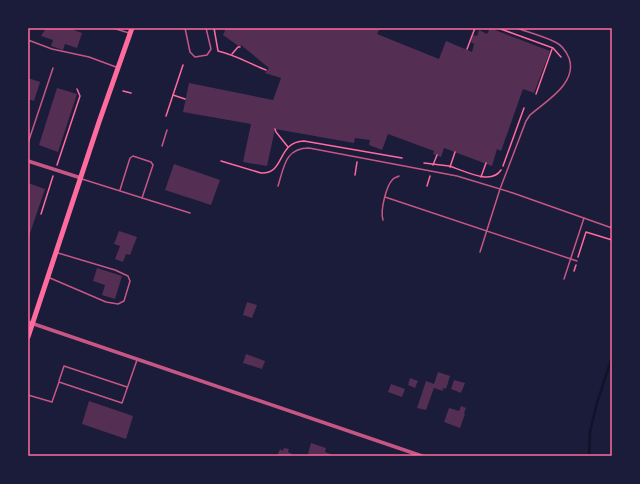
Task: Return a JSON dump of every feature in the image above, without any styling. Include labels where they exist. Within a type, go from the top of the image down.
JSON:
[{"type":"main road","points":[[28,336],[30,323],[48,278],[131,31]]},
{"type":"street","points":[[28,161],[81,178]]},
{"type":"street","points":[[30,323],[422,456]]},
{"type":"lane","points":[[114,28],[131,31]]},
{"type":"lane","points":[[185,28],[190,52],[195,57],[207,55],[211,49],[206,28]]},
{"type":"lane","points":[[480,252],[500,189],[530,115],[562,88],[570,71],[570,61],[563,47],[556,42],[517,28]]},
{"type":"lane","points":[[28,40],[52,49],[88,57],[118,67]]},
{"type":"lane","points":[[28,143],[53,68]]},
{"type":"lane","points":[[162,146],[167,130]]},
{"type":"lane","points":[[278,186],[288,157],[298,150],[309,148],[457,176],[500,189],[612,228]]},
{"type":"lane","points":[[119,191],[130,158],[133,156],[151,162],[153,165],[142,198]]},
{"type":"lane","points":[[383,220],[381,214],[385,197],[393,178],[399,176]]},
{"type":"lane","points":[[81,178],[190,213]]},
{"type":"lane","points":[[385,197],[577,261]]},
{"type":"lane","points":[[564,279],[584,218]]},
{"type":"lane","points":[[48,278],[106,302],[118,304],[124,301],[130,281],[128,276],[115,270],[56,253]]},
{"type":"lane","points":[[59,382],[122,403],[137,360]]},
{"type":"lane","points":[[28,394],[52,402],[64,366],[127,387]]},
{"type":"path","points":[[214,28],[218,51],[232,54],[266,70]]},
{"type":"path","points":[[467,49],[474,28]]},
{"type":"path","points":[[498,28],[553,48],[562,57]]},
{"type":"path","points":[[232,54],[238,47],[240,47]]},
{"type":"path","points":[[536,94],[553,48]]},
{"type":"path","points":[[166,116],[183,65]]},
{"type":"path","points":[[57,166],[80,96],[76,89]]},
{"type":"path","points":[[123,91],[131,93]]},
{"type":"path","points":[[173,95],[185,99]]},
{"type":"path","points":[[424,163],[433,166],[450,167],[481,177],[491,177],[499,174],[524,108]]},
{"type":"path","points":[[275,129],[288,147]]},
{"type":"path","points":[[221,161],[261,174],[267,174],[278,166],[282,155],[288,147],[298,141],[402,158]]},
{"type":"path","points":[[450,167],[455,152]]},
{"type":"path","points":[[433,166],[437,155]]},
{"type":"path","points":[[355,175],[357,162]]},
{"type":"path","points":[[481,177],[486,164]]},
{"type":"path","points":[[426,186],[430,175]]},
{"type":"path","points":[[41,214],[54,176]]},
{"type":"path","points":[[574,271],[586,232],[612,240]]},
{"type":"building","points":[[46,28],[68,28],[82,33],[77,48],[65,44],[63,50],[51,46],[53,40],[41,36]]},
{"type":"building","points":[[226,28],[380,28],[377,34],[439,59],[446,41],[472,52],[474,44],[471,42],[473,35],[477,36],[479,30],[487,34],[490,28],[550,51],[534,93],[523,89],[501,151],[497,149],[492,166],[444,148],[441,157],[433,154],[434,151],[388,134],[382,150],[369,145],[370,140],[355,138],[354,143],[275,129],[267,166],[243,162],[251,124],[183,112],[189,83],[273,100],[281,78],[265,73],[269,68],[241,45],[240,47],[223,35]]},
{"type":"building","points":[[28,78],[40,82],[34,101],[28,99]]},
{"type":"building","points":[[57,88],[77,94],[58,152],[39,145]]},
{"type":"building","points":[[174,164],[220,180],[211,205],[165,190]]},
{"type":"building","points":[[28,183],[45,189],[28,239]]},
{"type":"building","points":[[119,231],[137,237],[130,255],[126,254],[123,262],[115,259],[120,246],[114,244]]},
{"type":"building","points":[[97,268],[122,276],[115,299],[102,295],[105,285],[93,281]]},
{"type":"building","points":[[247,302],[257,305],[252,318],[243,315]]},
{"type":"building","points":[[246,354],[265,361],[262,369],[243,363]]},
{"type":"building","points":[[438,372],[450,376],[446,389],[443,388],[443,391],[434,388],[426,410],[417,408],[426,381],[434,384]]},
{"type":"building","points":[[410,378],[418,381],[415,388],[408,385]]},
{"type":"building","points":[[454,380],[465,383],[461,393],[451,389]]},
{"type":"building","points":[[391,384],[405,389],[402,397],[388,392]]},
{"type":"building","points":[[89,401],[133,416],[126,439],[82,424]]},
{"type":"building","points":[[461,406],[466,408],[460,428],[444,422],[449,408],[459,411]]},
{"type":"building","points":[[311,443],[326,448],[325,452],[333,455],[312,456],[308,454]]},
{"type":"building","points":[[284,448],[289,449],[288,452],[292,454],[291,456],[277,456],[280,449],[283,451]]},
{"type":"waterway","points":[[589,456],[590,432],[597,403],[612,357]]}]
